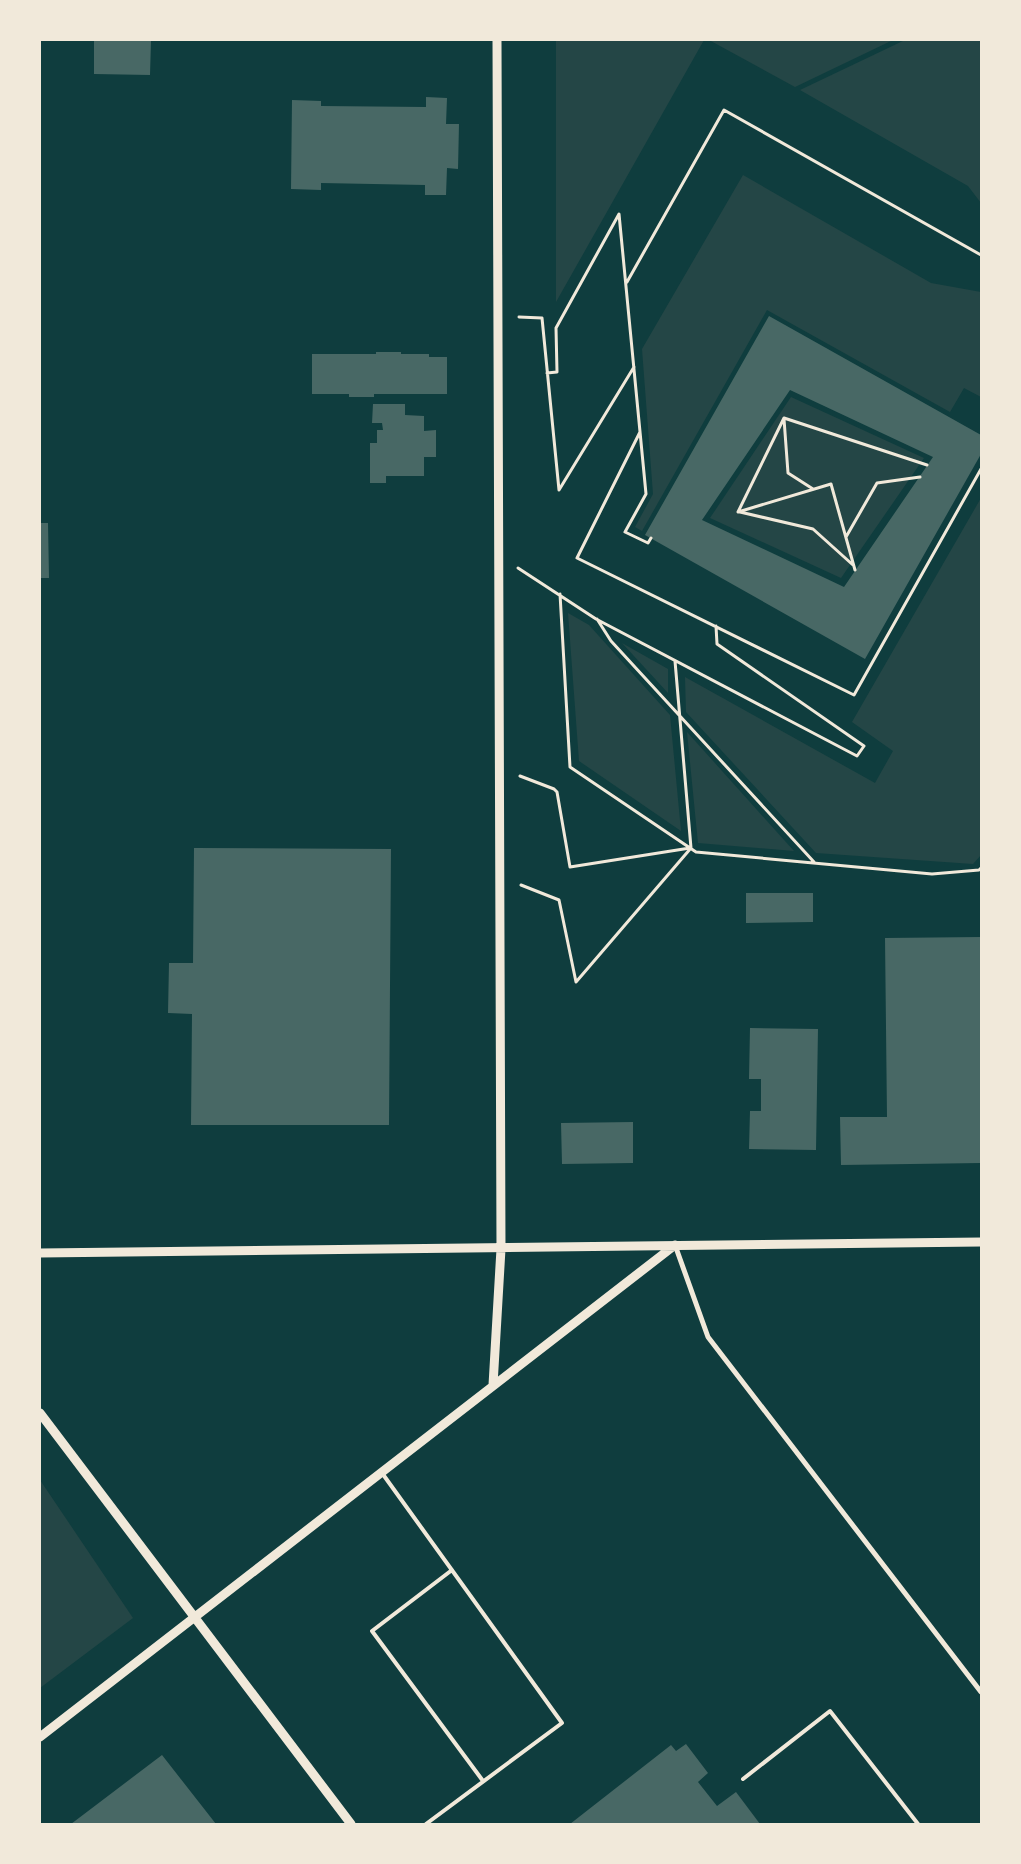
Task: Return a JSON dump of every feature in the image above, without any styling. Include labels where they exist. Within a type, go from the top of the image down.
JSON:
[{"type":"street","points":[[494,1385],[501,1249],[497,40]]},
{"type":"street","points":[[40,1253],[981,1242]]},
{"type":"street","points":[[40,1737],[675,1245]]},
{"type":"street","points":[[675,1245],[708,1337],[981,1692]]},
{"type":"street","points":[[40,1413],[351,1824]]},
{"type":"lane","points":[[381,1472],[562,1723],[426,1824]]},
{"type":"lane","points":[[452,1570],[372,1631],[484,1781]]},
{"type":"lane","points":[[743,1779],[830,1711],[918,1824]]},
{"type":"path","points":[[626,282],[724,110],[981,255]]},
{"type":"path","points":[[548,372],[557,372],[556,328],[620,214],[646,494],[625,532],[648,543],[651,538]]},
{"type":"path","points":[[498,317],[542,318],[559,490],[634,366]]},
{"type":"path","points":[[784,418],[927,465]]},
{"type":"path","points":[[784,418],[788,473],[814,489]]},
{"type":"path","points":[[738,512],[784,418]]},
{"type":"path","points":[[640,432],[577,558],[854,695],[981,469]]},
{"type":"path","points":[[846,537],[877,483],[920,477]]},
{"type":"path","points":[[738,512],[831,484],[855,570]]},
{"type":"path","points":[[738,512],[813,530],[854,565]]},
{"type":"path","points":[[499,555],[560,594],[581,610],[858,756],[864,746],[717,644],[716,626]]},
{"type":"path","points":[[560,594],[570,767],[696,852],[932,874],[979,870],[981,868]]},
{"type":"path","points":[[596,618],[611,641],[814,863]]},
{"type":"path","points":[[500,876],[559,900],[576,982],[691,848],[675,660]]},
{"type":"path","points":[[499,769],[554,789],[557,792],[570,867],[691,848]]},
{"type":"shaded area","points":[[556,40],[704,40],[556,302]]},
{"type":"shaded area","points":[[709,40],[893,40],[795,87]]},
{"type":"shaded area","points":[[905,40],[981,40],[981,203],[968,186],[800,90]]},
{"type":"shaded area","points":[[743,175],[931,283],[981,292],[981,397],[964,388],[950,412],[767,310],[642,531],[635,527],[653,494],[642,349]]},
{"type":"shaded area","points":[[791,397],[924,458],[841,578],[710,518]]},
{"type":"shaded area","points":[[981,498],[981,855],[973,864],[816,853],[686,712],[685,677],[875,783],[893,751],[852,722]]},
{"type":"shaded area","points":[[568,613],[589,625],[670,715],[681,831],[579,761]]},
{"type":"shaded area","points":[[622,643],[668,669],[668,693]]},
{"type":"shaded area","points":[[687,732],[794,851],[698,843]]},
{"type":"shaded area","points":[[40,1480],[133,1618],[40,1688]]},
{"type":"building","points":[[94,40],[151,40],[150,75],[94,74]]},
{"type":"building","points":[[426,97],[447,98],[446,124],[459,124],[458,169],[447,168],[446,195],[425,195],[425,185],[321,183],[321,190],[291,189],[292,100],[321,101],[321,106],[426,107]]},
{"type":"building","points":[[769,316],[981,435],[981,454],[865,659],[645,535]],"holes":[[[790,390],[933,457],[844,587],[702,520]]]},
{"type":"building","points":[[376,352],[401,352],[401,354],[429,354],[429,357],[447,357],[447,394],[374,394],[374,397],[349,397],[349,394],[312,394],[312,354],[376,354]]},
{"type":"building","points":[[373,404],[405,404],[405,415],[424,416],[424,431],[436,430],[436,457],[424,457],[424,476],[386,476],[386,483],[370,483],[370,443],[377,443],[377,430],[383,430],[382,423],[372,423]]},
{"type":"building","points":[[40,523],[48,523],[49,578],[40,578]]},
{"type":"building","points":[[194,848],[391,849],[389,1125],[191,1125],[192,1014],[168,1013],[169,963],[193,963]]},
{"type":"building","points":[[746,893],[813,893],[813,922],[746,923]]},
{"type":"building","points":[[981,937],[981,1163],[841,1165],[840,1117],[887,1117],[885,938]]},
{"type":"building","points":[[750,1028],[818,1029],[816,1150],[749,1149],[750,1111],[761,1111],[761,1079],[749,1079]]},
{"type":"building","points":[[633,1122],[633,1163],[562,1164],[561,1123]]},
{"type":"building","points":[[686,1744],[708,1773],[698,1782],[717,1806],[736,1792],[760,1824],[570,1824],[671,1745],[676,1751]]},
{"type":"building","points":[[162,1755],[216,1824],[71,1824]]}]
